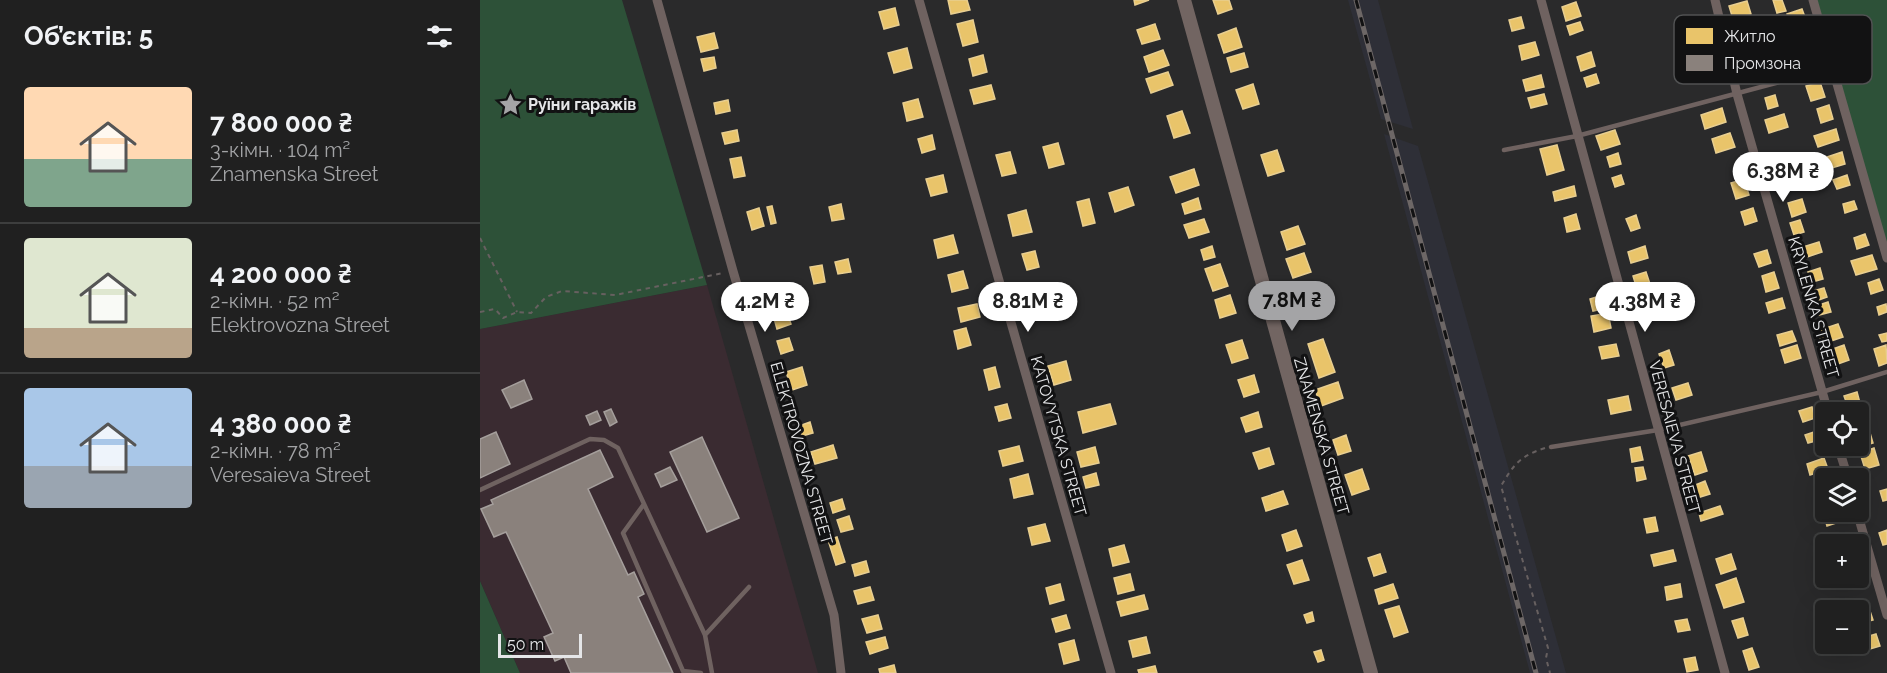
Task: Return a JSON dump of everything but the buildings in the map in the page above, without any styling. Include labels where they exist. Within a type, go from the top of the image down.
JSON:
[{"type":"main road","name":"ZNAMENSKA STREET","points":[[1184,0],[1371,673]]},
{"type":"street","name":"ELEKTROVOZNA STREET","points":[[657,0],[733,271],[834,615],[841,673]]},
{"type":"street","name":"KATOVYTSKA STREET","points":[[919,0],[1111,673]]},
{"type":"street","name":"VERESAIEVA STREET","points":[[1541,0],[1725,673]]},
{"type":"street","name":"KRYLENKA STREET","points":[[1715,0],[1719,15]]},
{"type":"street","points":[[1813,0],[1817,15]]},
{"type":"street","name":"KRYLENKA STREET","points":[[1735,84],[1825,402]]},
{"type":"street","points":[[1837,84],[1887,258]]},
{"type":"street","points":[[1860,522],[1887,615]]},
{"type":"lane","points":[[1504,150],[1577,136],[1774,84]]},
{"type":"lane","points":[[1551,447],[1658,430],[1822,392],[1887,372]]},
{"type":"lane","points":[[480,490],[590,440],[604,440],[618,448],[705,635],[712,673]]},
{"type":"lane","points":[[644,504],[623,533],[683,671],[701,673]]},
{"type":"lane","points":[[705,635],[749,587]]},
{"type":"path","points":[[480,238],[517,312]]},
{"type":"path","points":[[480,312],[495,309],[503,318],[517,312],[531,313],[546,297],[562,291],[615,295],[733,271]]},
{"type":"path","points":[[1550,673],[1546,658],[1548,648],[1501,486],[1514,464],[1534,452],[1551,447]]},
{"type":"shaded area","points":[[1348,0],[1378,0],[1413,129],[1381,119]]},
{"type":"shaded area","points":[[1384,134],[1418,146],[1566,673],[1530,673]]},
{"type":"shaded area","points":[[707,285],[818,673],[520,673],[480,581],[480,329]]},
{"type":"green space","points":[[480,0],[622,0],[707,285],[480,329]]},
{"type":"green space","points":[[1813,0],[1887,0],[1887,258],[1837,84],[1872,84],[1872,15],[1817,15]]},
{"type":"green space","points":[[480,581],[520,673],[480,673]]},
{"type":"railway","points":[[1356,0],[1536,673]]},
{"type":"place","name":"Руїни гаражів","points":[[510,104]]}]
